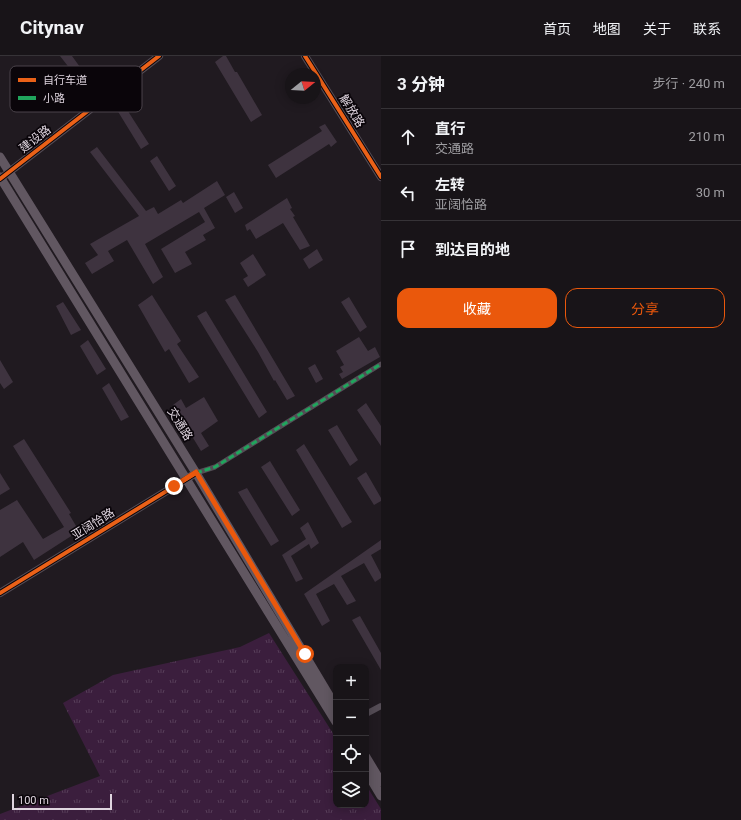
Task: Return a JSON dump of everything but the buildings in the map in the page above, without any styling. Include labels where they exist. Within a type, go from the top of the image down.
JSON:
[{"type":"main road","name":"交通路","points":[[0,157],[196,472],[333,701]]},
{"type":"main road","points":[[0,178],[187,478],[333,717]]},
{"type":"main road","points":[[369,761],[381,782]]},
{"type":"main road","points":[[367,772],[381,796]]},
{"type":"street","name":"建设路","points":[[142,69],[159,56]]},
{"type":"street","name":"解放路","points":[[305,56],[381,177]]},
{"type":"street","name":"建设路","points":[[0,178],[87,112]]},
{"type":"street","points":[[196,472],[215,467],[381,364]]},
{"type":"street","name":"亚阔恰路","points":[[0,593],[196,472]]},
{"type":"street","points":[[369,712],[381,706]]},
{"type":"green space","points":[[269,633],[333,733],[333,808],[369,808],[369,790],[381,809],[381,820],[0,820],[0,814],[100,776],[63,703],[113,675],[240,647]]},
{"type":"marked path","points":[[196,473],[215,467],[381,364]]},
{"type":"cycle path","points":[[142,69],[159,56]]},
{"type":"cycle path","points":[[305,56],[381,177]]},
{"type":"cycle path","points":[[0,179],[87,112]]},
{"type":"cycle path","points":[[0,593],[196,473]]},
{"type":"route","points":[[174,486],[196,472],[305,654]]}]
